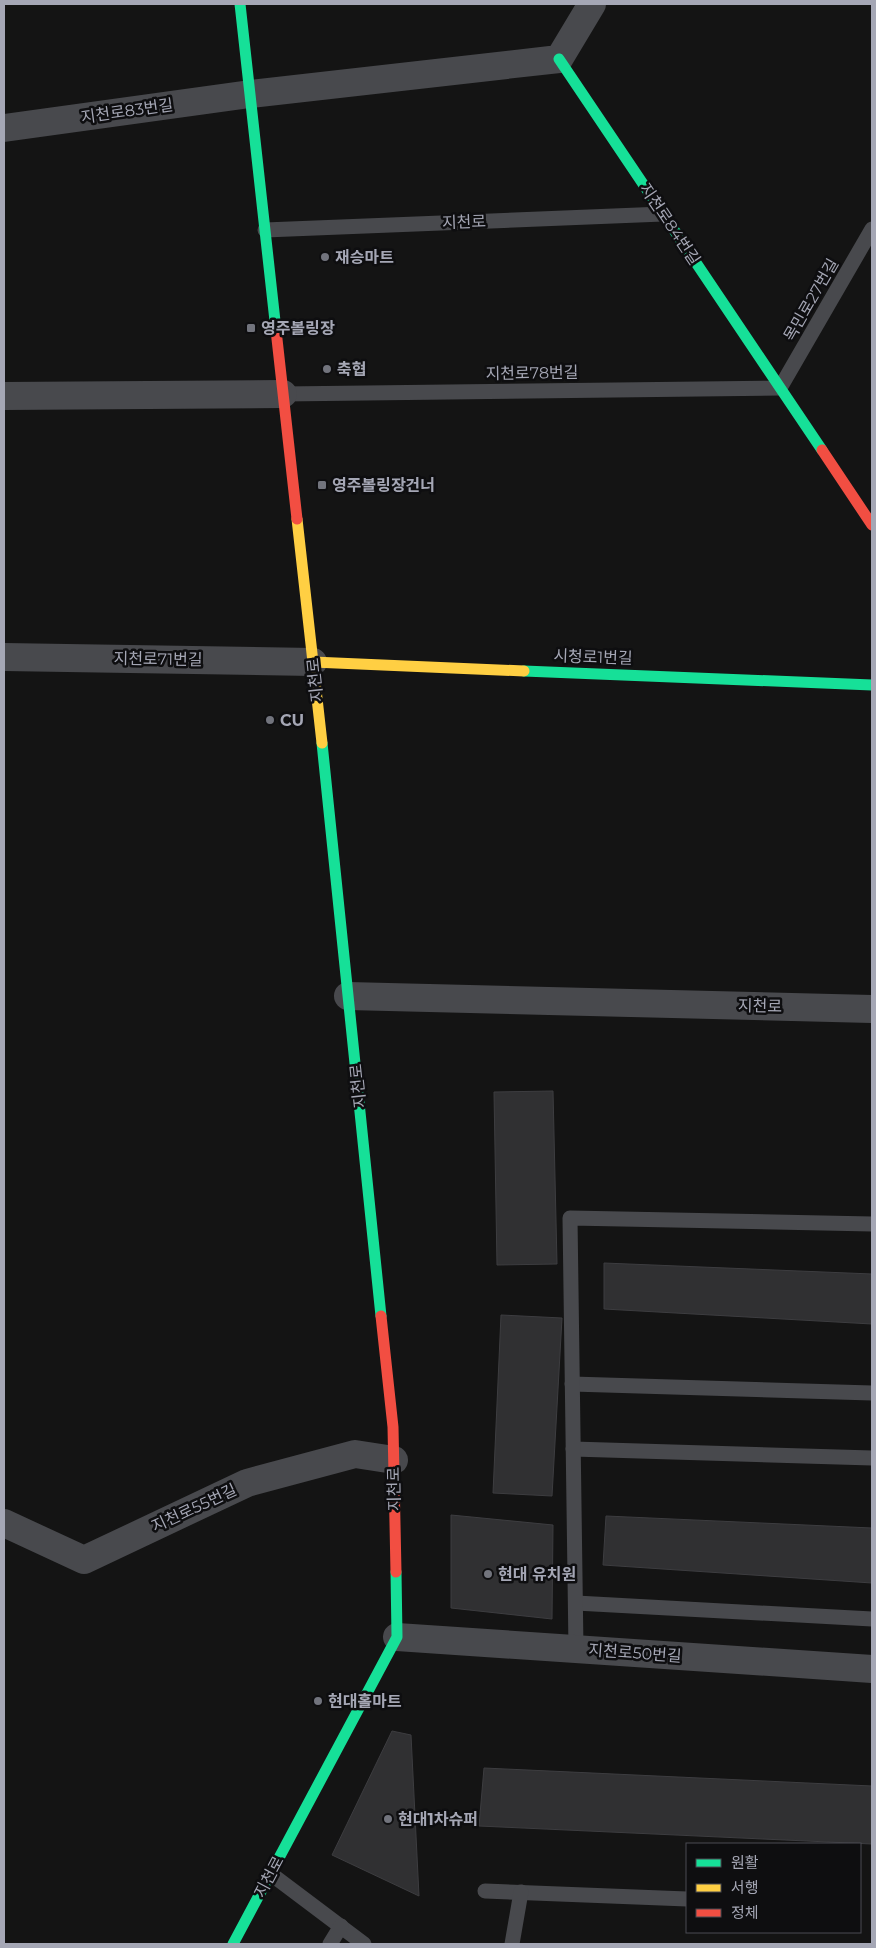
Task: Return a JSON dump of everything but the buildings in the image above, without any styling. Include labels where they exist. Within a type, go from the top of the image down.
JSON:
[{"type":"main road","name":"지천로","points":[[233,1944],[397,1637],[393,1427],[313,662],[240,4]]},
{"type":"main road","name":"지천로84번길","points":[[559,59],[780,388]]},
{"type":"main road","points":[[780,388],[872,525]]},
{"type":"main road","name":"시청로1번길","points":[[313,662],[872,685]]},
{"type":"street","points":[[250,94],[559,59],[592,4]]},
{"type":"street","name":"지천로83번길","points":[[4,128],[250,94]]},
{"type":"street","points":[[4,396],[283,394]]},
{"type":"street","name":"지천로71번길","points":[[4,657],[313,662]]},
{"type":"street","name":"지천로","points":[[348,996],[872,1009]]},
{"type":"street","name":"지천로55번길","points":[[4,1523],[84,1560],[247,1483],[355,1454],[394,1460]]},
{"type":"street","name":"지천로50번길","points":[[397,1637],[872,1670]]},
{"type":"lane","name":"지천로","points":[[265,230],[663,214]]},
{"type":"lane","name":"목민로27번길","points":[[780,388],[872,230]]},
{"type":"lane","name":"지천로78번길","points":[[283,394],[780,388]]},
{"type":"lane","points":[[576,1649],[570,1218],[872,1224]]},
{"type":"lane","points":[[572,1384],[872,1393]]},
{"type":"lane","points":[[573,1449],[872,1458]]},
{"type":"lane","points":[[576,1603],[872,1619]]},
{"type":"lane","points":[[271,1874],[364,1944]]},
{"type":"lane","points":[[485,1890],[686,1899]]},
{"type":"lane","points":[[512,1944],[521,1892]]},
{"type":"lane","points":[[330,1944],[341,1926]]},
{"type":"traffic: fast","points":[[240,4],[276,330]]},
{"type":"traffic: fast","points":[[559,59],[822,450]]},
{"type":"traffic: fast","points":[[524,671],[872,685]]},
{"type":"traffic: fast","points":[[322,743],[381,1316]]},
{"type":"traffic: fast","points":[[233,1944],[397,1637],[396,1572]]},
{"type":"traffic: slow","points":[[297,519],[322,743]]},
{"type":"traffic: slow","points":[[313,662],[524,671]]},
{"type":"traffic: jam","points":[[276,330],[297,519]]},
{"type":"traffic: jam","points":[[822,450],[872,525]]},
{"type":"traffic: jam","points":[[381,1316],[393,1427],[396,1572]]},
{"type":"place","name":"재승마트","points":[[325,257]]},
{"type":"place","name":"영주볼링장","points":[[251,328]]},
{"type":"place","name":"축협","points":[[327,369]]},
{"type":"place","name":"영주볼링장건너","points":[[322,485]]},
{"type":"place","name":"CU","points":[[270,720]]},
{"type":"place","name":"현대 유치원","points":[[488,1574]]},
{"type":"place","name":"현대홀마트","points":[[318,1701]]},
{"type":"place","name":"현대1차슈퍼","points":[[388,1819]]}]
